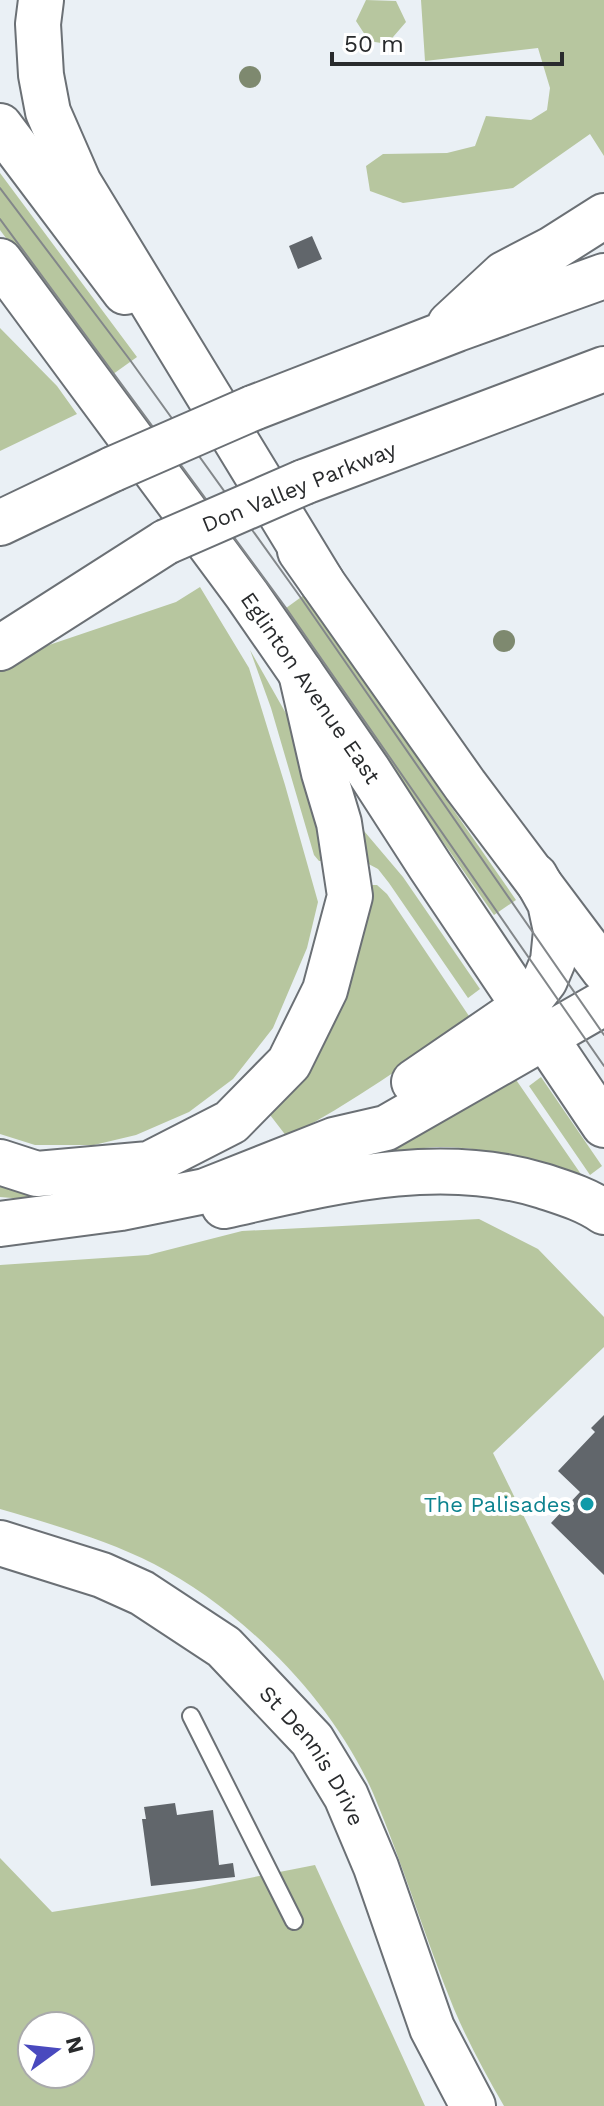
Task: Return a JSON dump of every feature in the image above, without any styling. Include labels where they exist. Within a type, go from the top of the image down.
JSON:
[{"type":"main road","points":[[41,0],[38,37],[48,112],[79,183],[322,582]]},
{"type":"main road","points":[[0,126],[110,269],[322,582],[465,785],[604,970]]},
{"type":"main road","points":[[435,337],[504,274],[552,249],[604,216]]},
{"type":"main road","name":"Eglinton Avenue East","points":[[0,261],[247,595],[604,1125]]},
{"type":"main road","points":[[0,523],[113,469],[253,408],[604,276]]},
{"type":"main road","name":"Don Valley Parkway","points":[[0,618],[304,482],[604,369]]},
{"type":"main road","points":[[0,648],[166,542]]},
{"type":"main road","points":[[0,1162],[37,1174],[149,1164],[231,1122],[289,1063],[325,990],[350,896],[339,823],[301,673]]},
{"type":"main road","points":[[535,876],[550,903],[556,931],[553,961],[535,1021]]},
{"type":"main road","points":[[0,1224],[121,1208],[205,1191],[334,1140],[386,1128],[535,1021],[604,1003]]},
{"type":"main road","points":[[0,1224],[53,1232],[152,1221],[366,1176],[438,1170],[520,1179],[573,1196],[604,1212]]},
{"type":"main road","name":"St Dennis Drive","points":[[0,1543],[102,1575],[142,1593],[224,1647],[312,1740],[346,1796],[376,1867],[432,2028],[473,2106]]},
{"type":"lane","points":[[191,1716],[294,1921]]},
{"type":"green space","points":[[366,0],[396,1],[406,22],[387,44],[369,41],[356,21]]},
{"type":"green space","points":[[421,0],[604,0],[604,156],[590,134],[513,188],[403,203],[370,191],[366,166],[383,154],[447,153],[475,146],[486,116],[531,120],[547,110],[550,88],[538,48],[425,61]]},
{"type":"green space","points":[[0,173],[137,357],[109,377],[0,230]]},
{"type":"green space","points":[[0,328],[57,386],[77,414],[0,451]]},
{"type":"green space","points":[[200,587],[249,668],[285,785],[318,902],[307,948],[273,1028],[233,1079],[189,1112],[136,1135],[94,1145],[35,1145],[0,1134],[0,670],[49,645],[176,602]]},
{"type":"green space","points":[[304,595],[516,900],[494,915],[282,611]]},
{"type":"green space","points":[[250,650],[288,717],[315,789],[327,861],[319,861],[314,855],[271,708]]},
{"type":"green space","points":[[364,831],[403,877],[480,989],[468,998],[389,883],[378,869],[361,860],[361,833]]},
{"type":"green space","points":[[366,885],[377,885],[387,894],[471,1019],[358,1096],[287,1137],[267,1111]]},
{"type":"green space","points":[[510,1071],[585,1180],[538,1164],[466,1148],[417,1149],[392,1154],[386,1142]]},
{"type":"green space","points":[[541,1077],[602,1166],[590,1175],[529,1086]]},
{"type":"green space","points":[[0,1178],[35,1184],[37,1200],[0,1197]]},
{"type":"green space","points":[[479,1219],[538,1249],[604,1317],[604,1347],[493,1453],[604,1681],[604,2106],[504,2106],[454,2009],[373,1793],[356,1758],[309,1692],[282,1661],[220,1607],[154,1564],[98,1540],[0,1509],[0,1265],[148,1255],[242,1231]]},
{"type":"green space","points":[[0,1858],[52,1912],[315,1865],[425,2106],[0,2106]]},
{"type":"building","points":[[312,236],[322,259],[298,269],[289,246]]},
{"type":"building","name":"The Palisades","points":[[604,1415],[604,1575],[551,1523],[580,1492],[558,1471],[595,1432],[591,1428]]},
{"type":"building","points":[[175,1803],[177,1815],[213,1810],[219,1865],[233,1863],[235,1877],[151,1886],[142,1819],[146,1819],[144,1807]]},
{"type":"tram line","points":[[0,188],[130,360],[301,598],[604,1035]]},
{"type":"tram line","points":[[0,219],[286,608],[604,1066]]},
{"type":"place","name":"The Palisades","points":[[587,1504]]}]
